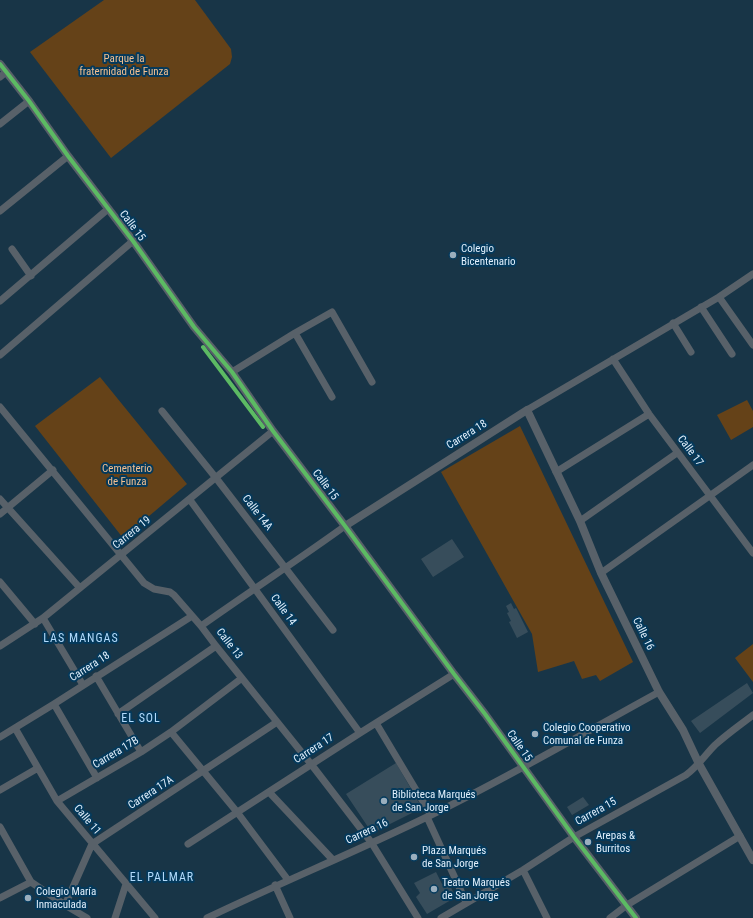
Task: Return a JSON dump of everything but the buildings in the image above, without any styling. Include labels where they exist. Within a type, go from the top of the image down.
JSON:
[{"type":"street","name":"Calle 15","points":[[0,64],[3,75],[29,101],[68,156],[133,241],[194,327],[232,372],[273,431],[485,714],[574,837],[636,918]]},
{"type":"street","points":[[0,124],[29,101]]},
{"type":"street","points":[[0,211],[68,156]]},
{"type":"street","points":[[0,302],[108,209]]},
{"type":"street","points":[[0,354],[133,241]]},
{"type":"street","points":[[12,249],[31,276]]},
{"type":"street","name":"Carrera 18","points":[[202,626],[254,588],[286,568],[345,526],[527,410],[719,297],[753,274]]},
{"type":"street","points":[[719,297],[753,345]]},
{"type":"street","points":[[702,307],[732,354]]},
{"type":"street","points":[[232,372],[332,312],[372,382]]},
{"type":"street","points":[[673,323],[691,352]]},
{"type":"street","points":[[295,333],[332,397]]},
{"type":"street","name":"Calle 17","points":[[614,359],[649,414],[677,454],[753,553]]},
{"type":"street","name":"Calle 13","points":[[0,407],[144,583],[154,589],[170,592],[202,626],[216,646],[311,764],[371,842],[418,918]]},
{"type":"street","name":"Calle 16","points":[[527,410],[580,521],[601,573],[659,692],[683,730],[699,764],[753,860]]},
{"type":"street","name":"Calle 14A","points":[[162,411],[216,478],[333,630]]},
{"type":"street","points":[[556,472],[649,414]]},
{"type":"street","name":"Carrera 19","points":[[0,646],[43,618],[273,431]]},
{"type":"street","points":[[580,521],[677,454]]},
{"type":"street","points":[[601,573],[753,465]]},
{"type":"street","points":[[0,514],[53,470]]},
{"type":"street","points":[[0,499],[80,588]]},
{"type":"street","name":"Calle 14","points":[[190,500],[360,733]]},
{"type":"street","points":[[0,582],[35,624]]},
{"type":"street","name":"Carrera 18","points":[[0,737],[192,616]]},
{"type":"street","points":[[43,618],[83,685]]},
{"type":"street","points":[[118,714],[216,646]]},
{"type":"street","name":"Carrera 17","points":[[188,844],[376,722],[454,674]]},
{"type":"street","points":[[96,676],[141,752]]},
{"type":"street","name":"Carrera 17B","points":[[57,801],[141,752],[171,732],[242,678]]},
{"type":"street","name":"Carrera 16","points":[[207,918],[275,885],[429,816],[523,767],[659,692]]},
{"type":"street","points":[[54,704],[98,778]]},
{"type":"street","name":"Carrera 15","points":[[441,918],[523,870],[574,837],[686,774],[699,764],[716,745],[753,715]]},
{"type":"street","name":"Carrera 17A","points":[[92,844],[277,722]]},
{"type":"street","points":[[376,722],[429,816],[466,902]]},
{"type":"street","name":"Calle 11","points":[[15,728],[57,801],[155,918]]},
{"type":"street","points":[[171,732],[238,812],[288,880]]},
{"type":"street","points":[[0,790],[38,768]]},
{"type":"street","points":[[269,792],[333,860]]},
{"type":"street","points":[[0,827],[31,882],[87,918]]},
{"type":"street","points":[[610,918],[627,905],[740,836]]},
{"type":"street","points":[[65,905],[92,844]]},
{"type":"street","points":[[523,870],[547,918]]},
{"type":"street","points":[[0,898],[31,882]]},
{"type":"street","points":[[115,918],[126,884]]},
{"type":"street","points":[[275,885],[290,918]]},
{"type":"green space","name":"Parque la fraternidad de Funza","points":[[104,0],[195,0],[231,49],[232,57],[230,64],[111,158],[30,52]]},
{"type":"green space","name":"Cementerio de Funza","points":[[100,377],[187,484],[123,538],[35,426]]},
{"type":"green space","points":[[747,400],[753,411],[753,427],[731,440],[717,415]]},
{"type":"green space","points":[[520,426],[633,662],[600,681],[596,675],[582,679],[574,661],[538,672],[532,634],[441,472]]},
{"type":"green space","points":[[753,644],[753,682],[735,658]]},
{"type":"cycle path","points":[[0,64],[133,241],[194,327],[232,372],[273,431],[485,714],[574,837],[636,918]]},
{"type":"cycle path","points":[[203,347],[263,427]]},
{"type":"place","name":"Colegio Bicentenario","points":[[453,255]]},
{"type":"place","name":"Colegio Cooperativo Comunal de Funza","points":[[535,734]]},
{"type":"place","name":"Biblioteca Marqués de San Jorge","points":[[384,801]]},
{"type":"place","name":"Arepas & Burritos","points":[[588,842]]},
{"type":"place","name":"Plaza Marqués de San Jorge","points":[[414,857]]},
{"type":"place","name":"Teatro Marqués de San Jorge","points":[[434,889]]},
{"type":"place","name":"Colegio María Inmaculada","points":[[28,898]]},
{"type":"district","name":"LAS MANGAS","points":[[81,639]]},
{"type":"district","name":"EL SOL","points":[[141,719]]},
{"type":"district","name":"EL PALMAR","points":[[162,878]]}]
